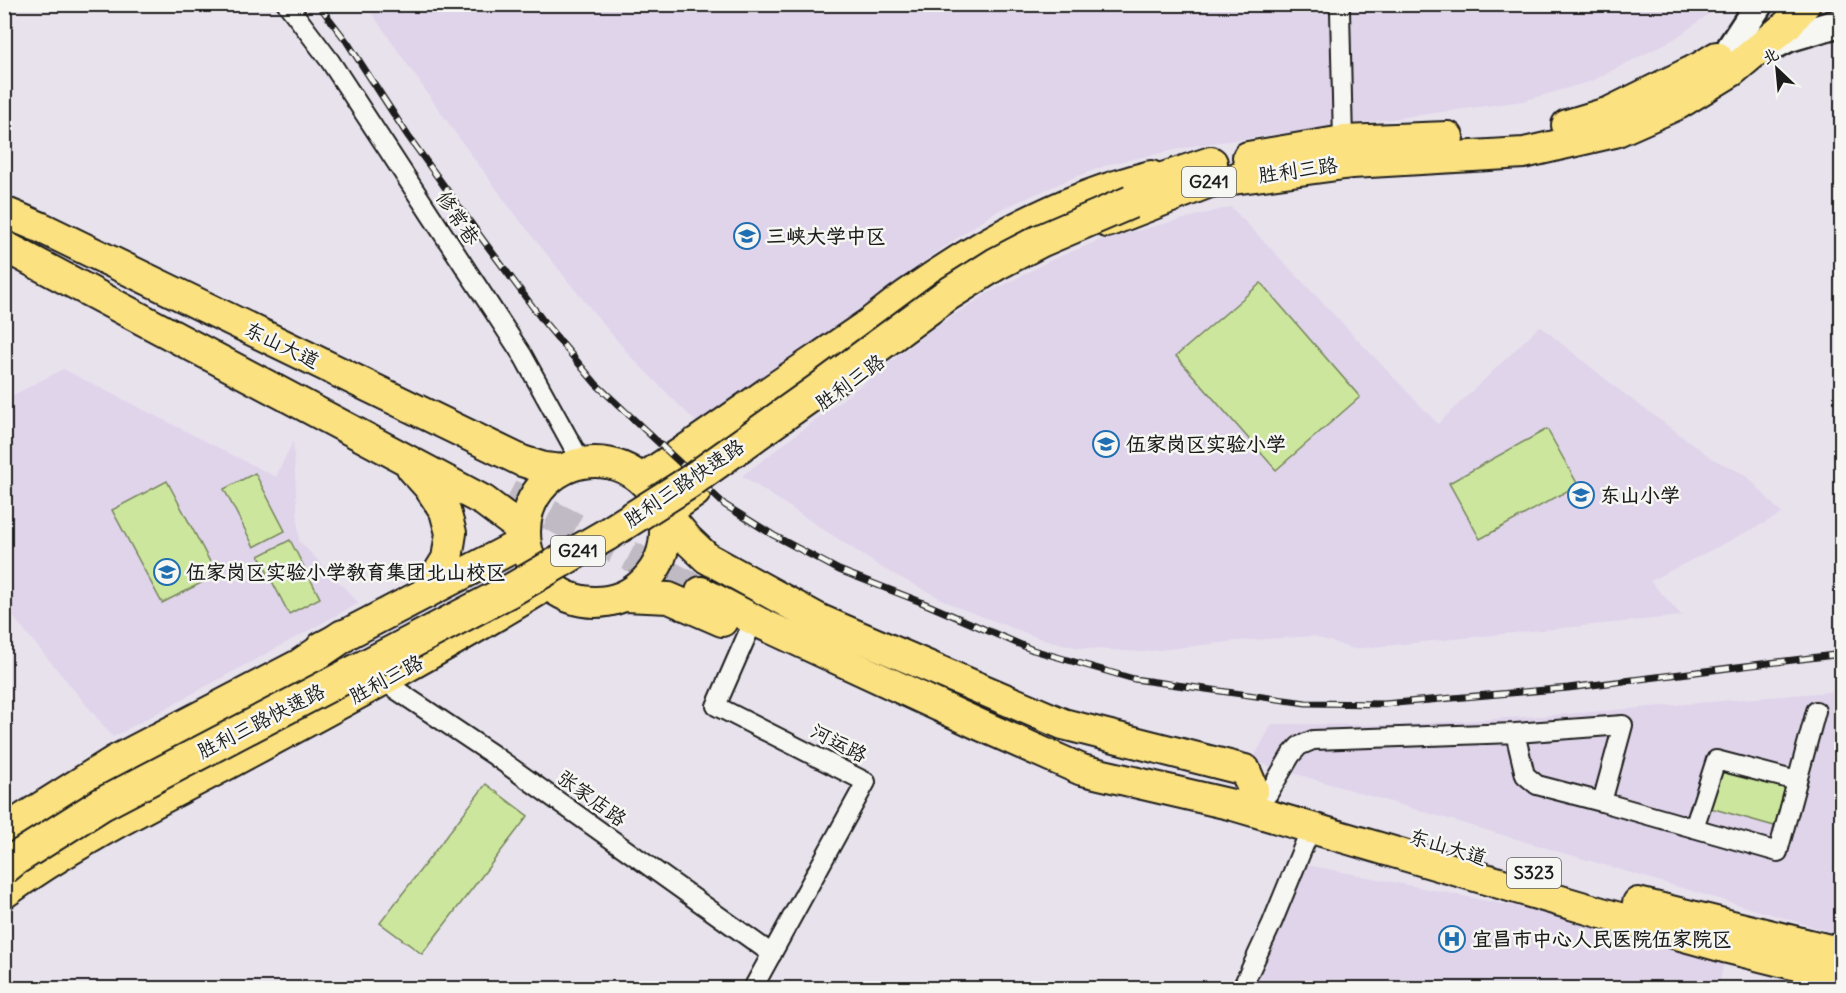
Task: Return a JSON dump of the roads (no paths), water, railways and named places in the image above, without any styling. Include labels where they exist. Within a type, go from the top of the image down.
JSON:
[{"type":"highway","name":"G241","points":[[1129,197],[1210,172]]},
{"type":"highway","name":"胜利三路快速路","points":[[4,848],[51,817],[196,735],[477,587],[589,524],[778,402],[939,288],[990,255],[1034,232],[1129,197]]},
{"type":"highway","name":"胜利三路快速路","points":[[4,868],[102,804],[511,590],[606,535],[697,477],[817,392],[947,295],[996,264],[1129,197]]},
{"type":"highway","points":[[4,833],[115,762],[299,666],[344,636]]},
{"type":"main road","points":[[1738,54],[1759,4]]},
{"type":"main road","name":"胜利三路","points":[[642,479],[868,324],[909,293],[1012,229],[1067,203],[1125,182],[1210,172],[1524,153],[1615,132],[1677,104],[1732,71],[1740,41],[1778,4]]},
{"type":"main road","name":"胜利三路","points":[[665,513],[863,374],[925,324],[1001,271],[1046,247],[1210,172],[1343,141],[1521,134],[1565,125],[1620,107],[1701,67],[1738,54],[1787,25],[1804,4]]},
{"type":"main road","points":[[1738,54],[1842,22]]},
{"type":"main road","name":"东山大道","points":[[4,213],[42,228],[522,461],[544,468],[572,467]]},
{"type":"main road","points":[[4,213],[315,377],[513,486],[298,388],[179,322],[4,238]]},
{"type":"main road","name":"东山大道","points":[[4,246],[484,501],[524,537]]},
{"type":"main road","points":[[402,457],[429,487],[445,511],[451,533],[447,560],[426,593]]},
{"type":"main road","points":[[625,596],[669,598],[748,633],[881,698],[1082,780],[1232,825],[1248,797],[1245,770],[1063,724],[820,620],[707,558],[665,513],[642,479],[626,469],[604,462],[572,467],[546,481],[534,496],[527,513],[524,537],[532,564],[547,585],[564,596],[584,602],[605,602],[625,596],[641,586],[653,572],[662,556],[666,538],[665,513]]},
{"type":"main road","points":[[4,817],[23,802],[76,771],[344,636],[426,593],[524,537]]},
{"type":"main road","points":[[704,584],[769,627],[1082,770],[1248,797]]},
{"type":"main road","name":"胜利三路","points":[[4,893],[51,862],[142,809],[383,681],[547,585]]},
{"type":"main road","name":"东山大道","points":[[1248,797],[1311,828],[1612,916],[1842,976]]},
{"type":"main road","name":"东山大道","points":[[1248,797],[1617,898],[1842,953]]},
{"type":"street","name":"修常巷","points":[[287,4],[330,61],[523,356],[572,467]]},
{"type":"street","points":[[1338,4],[1343,141]]},
{"type":"street","name":"河运路","points":[[748,633],[716,706],[866,782],[753,988]]},
{"type":"street","name":"张家店路","points":[[383,681],[492,754],[772,954]]},
{"type":"street","points":[[1515,733],[1525,775],[1537,785],[1602,801],[1778,852],[1816,711]]},
{"type":"street","points":[[1248,797],[1299,746],[1313,740],[1515,733],[1623,725],[1602,801]]},
{"type":"street","points":[[1694,828],[1716,760],[1797,782]]},
{"type":"street","points":[[1242,988],[1272,923],[1311,828]]},
{"type":"street","points":[[1252,988],[1272,923]]},
{"type":"tunnel","points":[[509,494],[701,592]]},
{"type":"railway","points":[[318,4],[347,42],[408,136],[483,240],[544,322],[596,384],[725,505],[773,535],[839,570],[1033,650],[1134,679],[1306,703],[1384,704],[1568,688],[1842,654]]},
{"type":"place","name":"三峡大学中区","points":[[747,236]]},
{"type":"place","name":"伍家岗区实验小学","points":[[1106,444]]},
{"type":"place","name":"东山小学","points":[[1581,495]]},
{"type":"place","name":"伍家岗区实验小学教育集团北山校区","points":[[167,572]]},
{"type":"place","name":"宜昌市中心人民医院伍家院区","points":[[1452,939]]}]
